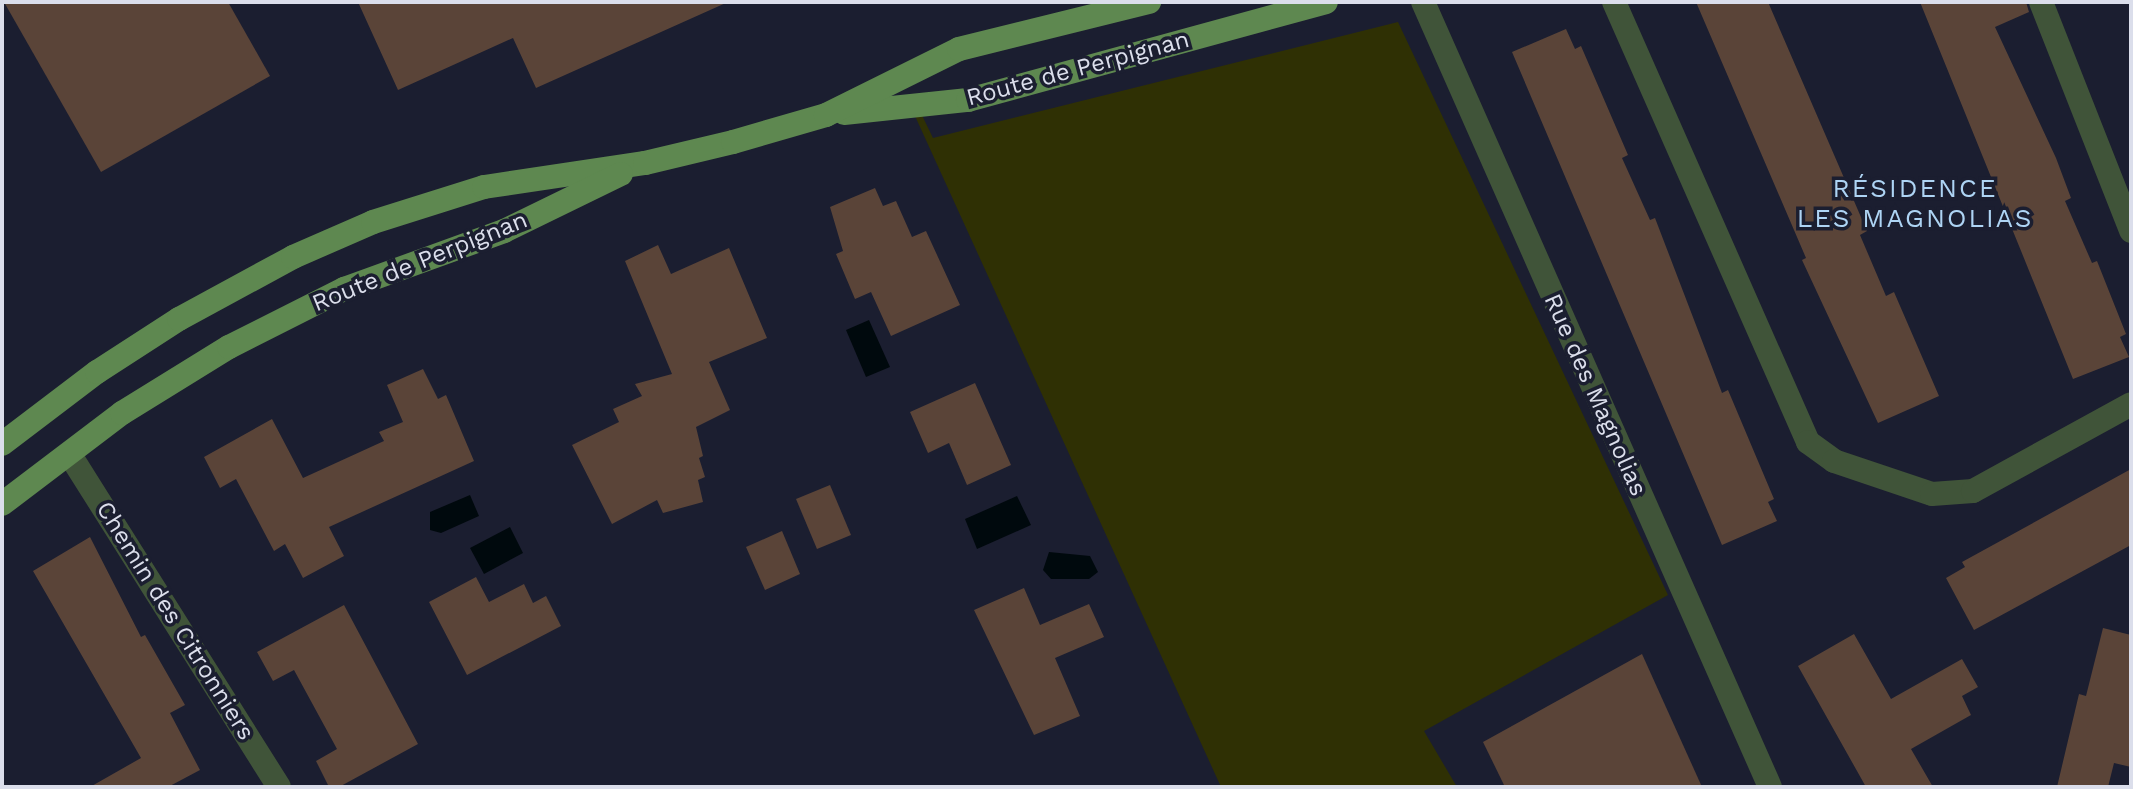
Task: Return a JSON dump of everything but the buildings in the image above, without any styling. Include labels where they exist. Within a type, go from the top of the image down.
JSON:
[{"type":"main road","name":"Route de Perpignan","points":[[826,115],[959,49],[1149,2]]},
{"type":"main road","name":"Route de Perpignan","points":[[2,444],[132,349],[293,257],[373,222],[484,187],[645,163],[826,115],[968,100],[1326,2]]},
{"type":"main road","name":"Route de Perpignan","points":[[2,504],[122,413],[229,347],[344,289],[504,231],[645,163]]},
{"type":"street","name":"Rue des Magnolias","points":[[1423,2],[1770,787]]},
{"type":"street","points":[[1614,2],[1808,442],[1834,461],[1932,494],[1973,491],[2131,404]]},
{"type":"street","points":[[2041,2],[2131,231]]},
{"type":"street","name":"Chemin des Citronniers","points":[[70,455],[279,787]]},
{"type":"shaded area","points":[[1398,22],[1668,595],[1424,731],[1457,787],[1221,787],[915,116],[919,109],[933,138]]},
{"type":"shaded area","points":[[869,320],[890,367],[866,377],[846,330]]},
{"type":"shaded area","points":[[470,495],[479,516],[441,533],[430,530],[430,512]]},
{"type":"shaded area","points":[[1017,496],[1031,525],[977,549],[965,519]]},
{"type":"shaded area","points":[[510,527],[523,553],[484,574],[470,548]]},
{"type":"shaded area","points":[[1049,552],[1090,556],[1098,572],[1089,579],[1051,579],[1043,570]]},
{"type":"district","name":"RÉSIDENCE LES MAGNOLIAS","points":[[1915,204]]}]
